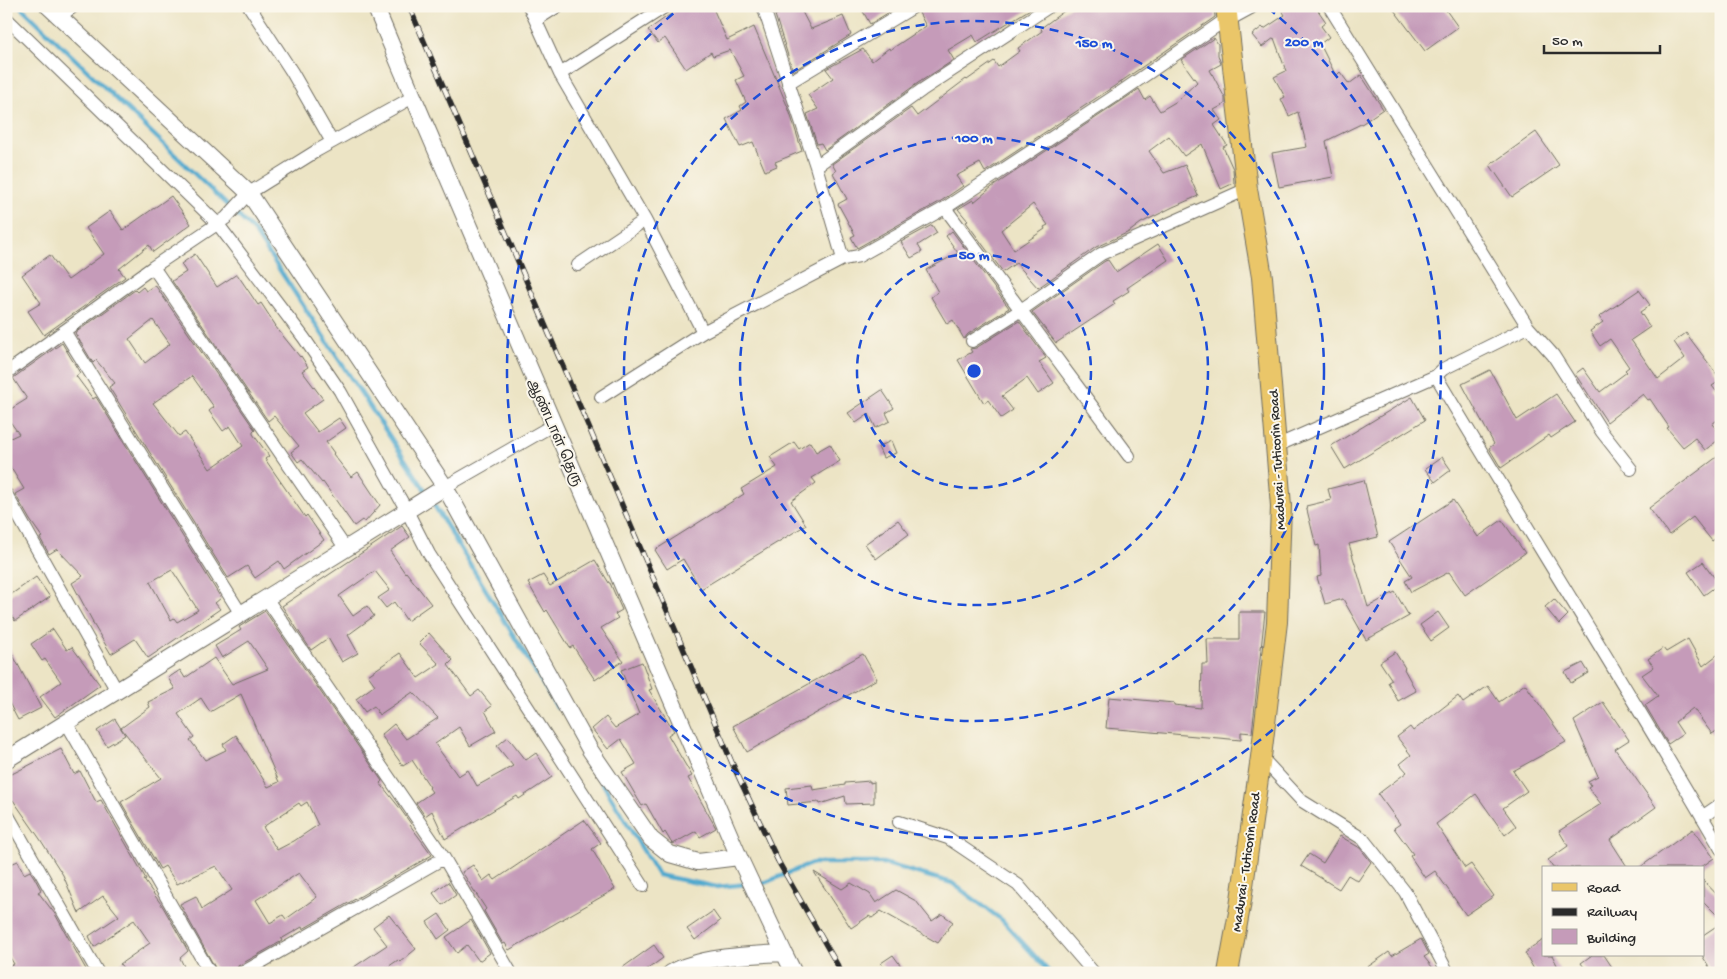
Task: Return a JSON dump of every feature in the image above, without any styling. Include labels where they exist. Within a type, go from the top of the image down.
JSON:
[{"type":"main road","name":"Madurai - Tuticorin Road","points":[[1227,12],[1247,188],[1262,277],[1281,506],[1277,622],[1261,757],[1240,907],[1228,973]]},
{"type":"street","points":[[74,6],[54,12],[244,198],[441,489],[590,750],[651,838],[670,854],[698,862],[739,857]]},
{"type":"street","points":[[250,6],[292,72],[332,142]]},
{"type":"street","name":"ஆண்டாள் தெரு","points":[[375,6],[491,283],[561,441],[739,857],[794,973]]},
{"type":"street","points":[[529,6],[560,74],[645,220],[703,332]]},
{"type":"street","points":[[536,20],[558,6]]},
{"type":"street","points":[[560,74],[666,6]]},
{"type":"street","points":[[763,6],[816,166],[842,259]]},
{"type":"street","points":[[788,83],[915,6]]},
{"type":"street","points":[[816,166],[922,90],[1050,6]]},
{"type":"street","points":[[600,397],[703,332],[842,259],[859,256],[945,208],[1118,94],[1227,12],[1250,6]]},
{"type":"street","points":[[1329,6],[1528,327],[1553,355],[1602,432],[1631,469]]},
{"type":"street","points":[[7,19],[222,220],[340,391],[413,507],[430,554],[643,886]]},
{"type":"street","points":[[6,373],[153,267],[222,220],[244,198],[332,142],[413,97]]},
{"type":"street","points":[[972,341],[1021,310],[1100,254],[1247,188]]},
{"type":"street","points":[[945,208],[1129,456]]},
{"type":"street","points":[[578,265],[645,220]]},
{"type":"street","points":[[153,267],[346,549]]},
{"type":"street","points":[[1276,446],[1436,376],[1443,369],[1528,327]]},
{"type":"street","points":[[64,331],[241,614]]},
{"type":"street","points":[[1436,376],[1538,547],[1664,751],[1721,849]]},
{"type":"street","points":[[6,760],[441,489],[553,425]]},
{"type":"street","points":[[6,494],[117,691]]},
{"type":"street","points":[[266,598],[444,858],[510,973]]},
{"type":"street","points":[[66,722],[210,973]]},
{"type":"street","points":[[1220,973],[1251,776],[1261,757],[1302,801],[1362,839],[1405,892],[1448,973]]},
{"type":"street","points":[[1702,817],[1721,804]]},
{"type":"street","points":[[6,812],[98,973]]},
{"type":"street","points":[[899,822],[948,838],[1018,885],[1094,973]]},
{"type":"street","points":[[242,973],[444,858]]},
{"type":"street","points":[[671,973],[684,966],[746,955],[784,953]]},
{"type":"building","points":[[682,6],[712,6],[727,40],[754,27],[789,110],[802,151],[775,162],[777,166],[765,171],[753,142],[740,147],[726,119],[742,110],[740,106],[746,102],[736,80],[744,76],[730,50],[713,56],[711,52],[686,69],[665,38],[658,43],[648,30]]},
{"type":"building","points":[[779,6],[799,6],[811,29],[843,16],[851,35],[793,71],[775,15],[783,12]]},
{"type":"building","points":[[860,6],[899,6],[870,24]]},
{"type":"building","points":[[928,6],[1035,6],[977,42],[973,35],[948,50],[954,60],[918,83],[825,150],[821,143],[817,144],[807,114],[818,109],[808,95],[833,78],[826,69],[863,49],[872,61],[889,48],[890,50],[926,26],[919,13]]},
{"type":"building","points":[[1071,6],[1214,6],[1215,17],[985,172],[980,163],[956,176],[963,186],[941,201],[857,248],[851,237],[855,235],[838,204],[847,199],[833,173],[836,171],[832,164],[911,108],[917,116],[966,79],[994,61],[998,67],[1020,51],[1018,48],[1042,31],[1041,28]]},
{"type":"building","points":[[1279,6],[1315,6],[1326,22],[1321,26],[1329,37],[1320,44],[1336,76],[1340,72],[1349,84],[1361,75],[1383,109],[1363,123],[1326,141],[1333,177],[1279,187],[1272,153],[1307,147],[1298,112],[1289,116],[1281,99],[1285,97],[1274,77],[1286,71],[1274,38],[1262,47],[1252,35],[1262,27],[1264,29],[1285,15]]},
{"type":"building","points":[[1391,6],[1443,6],[1458,27],[1425,51]]},
{"type":"building","points":[[1214,38],[1218,44],[1218,55],[1221,64],[1210,70],[1225,98],[1225,104],[1214,110],[1221,120],[1214,125],[1227,145],[1223,147],[1233,169],[1234,183],[1221,189],[1202,144],[1184,156],[1169,136],[1149,151],[1164,173],[1185,165],[1198,196],[1096,247],[1038,288],[1016,263],[1003,272],[958,209],[973,200],[974,202],[992,187],[1139,89],[1145,100],[1150,96],[1160,111],[1177,101],[1197,82],[1181,60]],"holes":[[[1033,204],[1048,225],[1014,250],[1001,230]]]},
{"type":"building","points":[[1536,132],[1559,165],[1512,197],[1490,165]]},
{"type":"building","points":[[171,196],[191,224],[153,252],[149,245],[119,269],[125,277],[44,335],[28,311],[41,303],[22,275],[50,255],[68,280],[104,254],[86,228],[110,211],[123,230]]},
{"type":"building","points":[[932,225],[937,233],[918,245],[922,252],[911,258],[901,242]]},
{"type":"building","points":[[952,231],[1009,308],[968,334],[964,339],[953,320],[947,324],[931,297],[938,292],[926,270],[958,253],[946,236]]},
{"type":"building","points":[[1158,244],[1168,260],[1127,288],[1129,291],[1113,301],[1115,304],[1056,343],[1032,312],[1105,261],[1108,260],[1116,272]]},
{"type":"building","points":[[195,254],[217,287],[237,274],[258,305],[261,303],[275,326],[308,367],[302,371],[323,399],[303,413],[318,432],[339,418],[346,428],[326,442],[351,477],[358,472],[380,505],[365,522],[362,520],[354,526],[323,482],[302,459],[298,462],[291,452],[299,446],[274,416],[268,421],[172,281],[186,272],[181,264]]},
{"type":"building","points":[[155,285],[255,430],[253,434],[269,456],[265,459],[305,517],[307,515],[324,540],[284,569],[279,561],[255,578],[247,566],[228,578],[109,387],[115,383],[96,360],[93,363],[75,333],[135,290],[137,292],[143,287],[146,291]],"holes":[[[153,320],[170,344],[145,363],[129,339]],[[192,376],[214,407],[209,411],[223,431],[230,426],[243,446],[210,469],[185,432],[179,436],[153,403]]]},
{"type":"building","points":[[1639,290],[1650,305],[1640,312],[1650,327],[1631,340],[1658,379],[1685,358],[1674,342],[1686,333],[1721,380],[1712,386],[1721,397],[1721,417],[1712,424],[1721,435],[1721,438],[1705,450],[1695,438],[1683,447],[1667,428],[1669,427],[1650,399],[1648,400],[1643,394],[1607,422],[1575,374],[1583,368],[1600,392],[1627,372],[1625,370],[1629,367],[1610,339],[1600,346],[1590,331],[1603,322],[1599,317]]},
{"type":"building","points":[[1019,321],[1046,358],[1039,362],[1054,383],[1038,394],[1027,378],[1002,396],[1013,410],[1001,418],[988,400],[984,403],[958,360],[972,352],[970,349],[976,348]]},
{"type":"building","points":[[62,343],[80,373],[76,376],[93,399],[96,397],[221,598],[215,603],[220,609],[148,658],[135,639],[111,654],[72,583],[83,576],[57,549],[49,554],[40,538],[42,537],[15,494],[24,489],[6,460],[6,440],[19,434],[6,416],[6,412],[27,399],[13,378]],"holes":[[[172,570],[198,610],[177,622],[174,618],[171,620],[150,582]]]},
{"type":"building","points":[[1490,370],[1517,420],[1556,394],[1575,422],[1551,438],[1549,435],[1501,468],[1489,448],[1494,444],[1462,384]]},
{"type":"building","points":[[882,390],[894,408],[886,413],[890,421],[876,428],[869,414],[856,423],[848,413]]},
{"type":"building","points":[[1412,397],[1425,420],[1345,469],[1331,446]]},
{"type":"building","points":[[891,441],[896,453],[883,458],[878,447]]},
{"type":"building","points":[[794,442],[799,449],[810,442],[816,452],[830,444],[840,461],[812,478],[816,483],[791,501],[806,525],[701,589],[683,559],[667,569],[655,550],[744,494],[741,489],[777,467],[770,457]]},
{"type":"building","points":[[1721,454],[1721,535],[1712,541],[1693,517],[1669,535],[1649,508]]},
{"type":"building","points":[[1442,457],[1451,470],[1435,482],[1425,469]]},
{"type":"building","points":[[1364,480],[1378,537],[1349,544],[1368,607],[1395,592],[1409,616],[1366,640],[1343,599],[1325,604],[1317,577],[1321,576],[1319,545],[1316,546],[1306,506],[1331,500],[1328,489]]},
{"type":"building","points":[[1453,500],[1478,537],[1502,520],[1525,553],[1465,595],[1449,572],[1411,592],[1405,581],[1412,577],[1389,542]]},
{"type":"building","points":[[898,520],[909,534],[876,559],[865,544]]},
{"type":"building","points":[[402,526],[410,537],[390,551],[405,573],[431,604],[407,621],[394,602],[386,608],[378,598],[390,590],[375,571],[339,596],[353,616],[367,606],[374,616],[348,635],[358,653],[342,662],[328,638],[311,650],[282,606]]},
{"type":"building","points":[[595,560],[610,583],[622,610],[615,614],[618,618],[601,628],[623,661],[595,680],[573,646],[570,648],[547,610],[545,612],[528,583],[543,575],[550,586]]},
{"type":"building","points":[[1703,562],[1719,584],[1704,595],[1688,572]]},
{"type":"building","points":[[36,577],[50,597],[15,621],[6,608],[6,598]]},
{"type":"building","points":[[1554,599],[1568,615],[1559,624],[1545,607]]},
{"type":"building","points":[[265,611],[382,781],[380,783],[432,855],[303,929],[302,927],[281,939],[282,941],[238,966],[234,973],[218,973],[180,904],[196,896],[202,909],[232,890],[216,866],[177,884],[165,866],[160,869],[121,802],[161,778],[121,728],[150,707],[148,702],[175,689],[168,678],[180,670],[185,678],[214,658],[232,684],[268,669],[249,641],[222,658],[215,646],[241,630],[239,627]],"holes":[[[241,694],[279,782],[268,787],[236,735],[223,744],[226,750],[205,760],[190,740],[194,737],[178,714],[201,698],[210,712]],[[307,802],[318,825],[277,850],[263,827],[299,803],[301,806]],[[299,873],[317,897],[286,919],[283,915],[270,923],[256,900]]]},
{"type":"building","points":[[1239,612],[1265,612],[1252,733],[1241,732],[1241,740],[1106,728],[1109,697],[1174,703],[1174,705],[1201,708],[1202,664],[1208,664],[1207,639],[1239,639]]},
{"type":"building","points":[[1438,612],[1449,628],[1431,641],[1420,625]]},
{"type":"building","points":[[53,629],[67,650],[72,647],[100,685],[55,717],[40,697],[61,682],[45,659],[42,661],[31,644]]},
{"type":"building","points":[[429,633],[453,660],[448,665],[471,696],[479,690],[492,706],[485,711],[496,731],[470,746],[459,727],[435,744],[458,776],[468,770],[477,786],[513,766],[497,746],[508,737],[526,760],[536,753],[552,777],[519,799],[517,796],[445,839],[432,811],[425,816],[416,803],[432,792],[430,787],[412,760],[403,766],[381,735],[394,724],[406,739],[438,718],[413,692],[379,715],[374,706],[365,712],[356,699],[375,685],[368,675],[400,653],[418,678],[439,664],[419,643]]},
{"type":"building","points":[[1688,639],[1703,666],[1721,652],[1721,728],[1712,734],[1693,708],[1675,722],[1683,734],[1668,744],[1645,705],[1658,696],[1642,675],[1654,667],[1648,659],[1663,648],[1666,652]]},
{"type":"building","points":[[6,642],[41,708],[18,720],[6,697]]},
{"type":"building","points":[[1395,652],[1416,691],[1398,701],[1388,682],[1392,680],[1380,662]]},
{"type":"building","points":[[863,654],[877,679],[747,752],[733,726]]},
{"type":"building","points":[[642,662],[652,689],[649,690],[674,731],[668,735],[692,776],[688,778],[716,828],[700,837],[696,831],[673,844],[665,832],[663,834],[646,804],[642,806],[622,772],[636,764],[621,739],[608,749],[592,729],[606,717],[615,728],[639,714],[621,670]]},
{"type":"building","points":[[1583,663],[1589,673],[1571,683],[1565,672]]},
{"type":"building","points":[[1525,684],[1566,742],[1513,771],[1527,791],[1503,808],[1516,826],[1505,835],[1476,794],[1436,824],[1465,868],[1471,864],[1494,896],[1466,915],[1435,871],[1425,878],[1410,856],[1413,854],[1394,828],[1400,824],[1378,794],[1407,772],[1400,764],[1411,755],[1397,737],[1410,727],[1413,731],[1458,696],[1463,703],[1488,686],[1499,702]]},
{"type":"building","points":[[1603,702],[1629,740],[1615,749],[1656,807],[1610,840],[1627,866],[1552,866],[1548,860],[1568,846],[1559,831],[1601,804],[1588,787],[1591,785],[1588,781],[1598,776],[1574,721]]},
{"type":"building","points":[[115,719],[125,735],[107,746],[97,731]]},
{"type":"building","points":[[61,749],[74,774],[80,771],[96,802],[101,800],[146,879],[144,880],[163,907],[188,951],[180,958],[187,973],[127,973],[120,964],[150,943],[134,920],[94,947],[89,936],[119,916],[103,896],[79,913],[63,875],[13,800],[11,801],[6,792],[6,777]]},
{"type":"building","points":[[870,781],[870,783],[874,782],[874,803],[846,804],[845,796],[820,804],[819,802],[788,805],[786,788],[812,785],[813,790],[845,785],[845,783]]},
{"type":"building","points":[[584,820],[601,843],[592,849],[615,889],[509,950],[505,943],[503,944],[484,911],[486,909],[462,872],[473,865],[483,881],[491,875],[495,880]]},
{"type":"building","points":[[1693,829],[1714,858],[1703,866],[1642,866]]},
{"type":"building","points":[[1340,836],[1360,848],[1371,862],[1358,881],[1348,875],[1339,889],[1301,866],[1309,854],[1323,863]]},
{"type":"building","points":[[18,861],[24,874],[30,871],[34,877],[41,890],[38,892],[55,914],[88,973],[6,973],[6,969],[14,964],[6,951],[6,866]]},
{"type":"building","points":[[814,872],[842,889],[851,883],[870,894],[876,903],[896,890],[916,901],[932,921],[942,914],[953,922],[938,943],[881,911],[872,918],[869,916],[851,928]]},
{"type":"building","points":[[1704,881],[1721,899],[1721,919],[1704,902]]},
{"type":"building","points":[[448,882],[456,895],[442,905],[433,893]]},
{"type":"building","points":[[713,911],[720,921],[695,940],[687,929]]},
{"type":"building","points":[[439,914],[450,930],[438,939],[427,922]]},
{"type":"building","points":[[389,915],[416,949],[400,962],[398,960],[379,973],[345,973],[387,945],[373,927]]},
{"type":"building","points":[[471,920],[490,953],[479,961],[467,945],[457,953],[446,937]]},
{"type":"building","points":[[1721,923],[1721,973],[1713,973],[1703,957],[1704,934]]},
{"type":"building","points":[[1421,939],[1429,954],[1424,957],[1437,973],[1359,973],[1389,952],[1392,956]]},
{"type":"building","points":[[1542,941],[1542,956],[1552,956],[1561,973],[1536,973],[1525,953]]},
{"type":"building","points":[[654,945],[663,958],[642,973],[615,973]]},
{"type":"building","points":[[893,955],[906,973],[887,973],[881,963]]},
{"type":"building","points":[[1591,956],[1605,956],[1616,973],[1588,973],[1581,963]]},
{"type":"waterway","points":[[20,6],[254,231],[427,493]]},
{"type":"waterway","points":[[431,500],[557,707]]},
{"type":"waterway","points":[[602,782],[658,875],[717,887],[748,884]]},
{"type":"waterway","points":[[756,883],[764,883],[813,863],[883,863],[952,883],[1002,920],[1050,973]]},
{"type":"railway","points":[[409,6],[733,765],[778,861],[842,973]]}]
